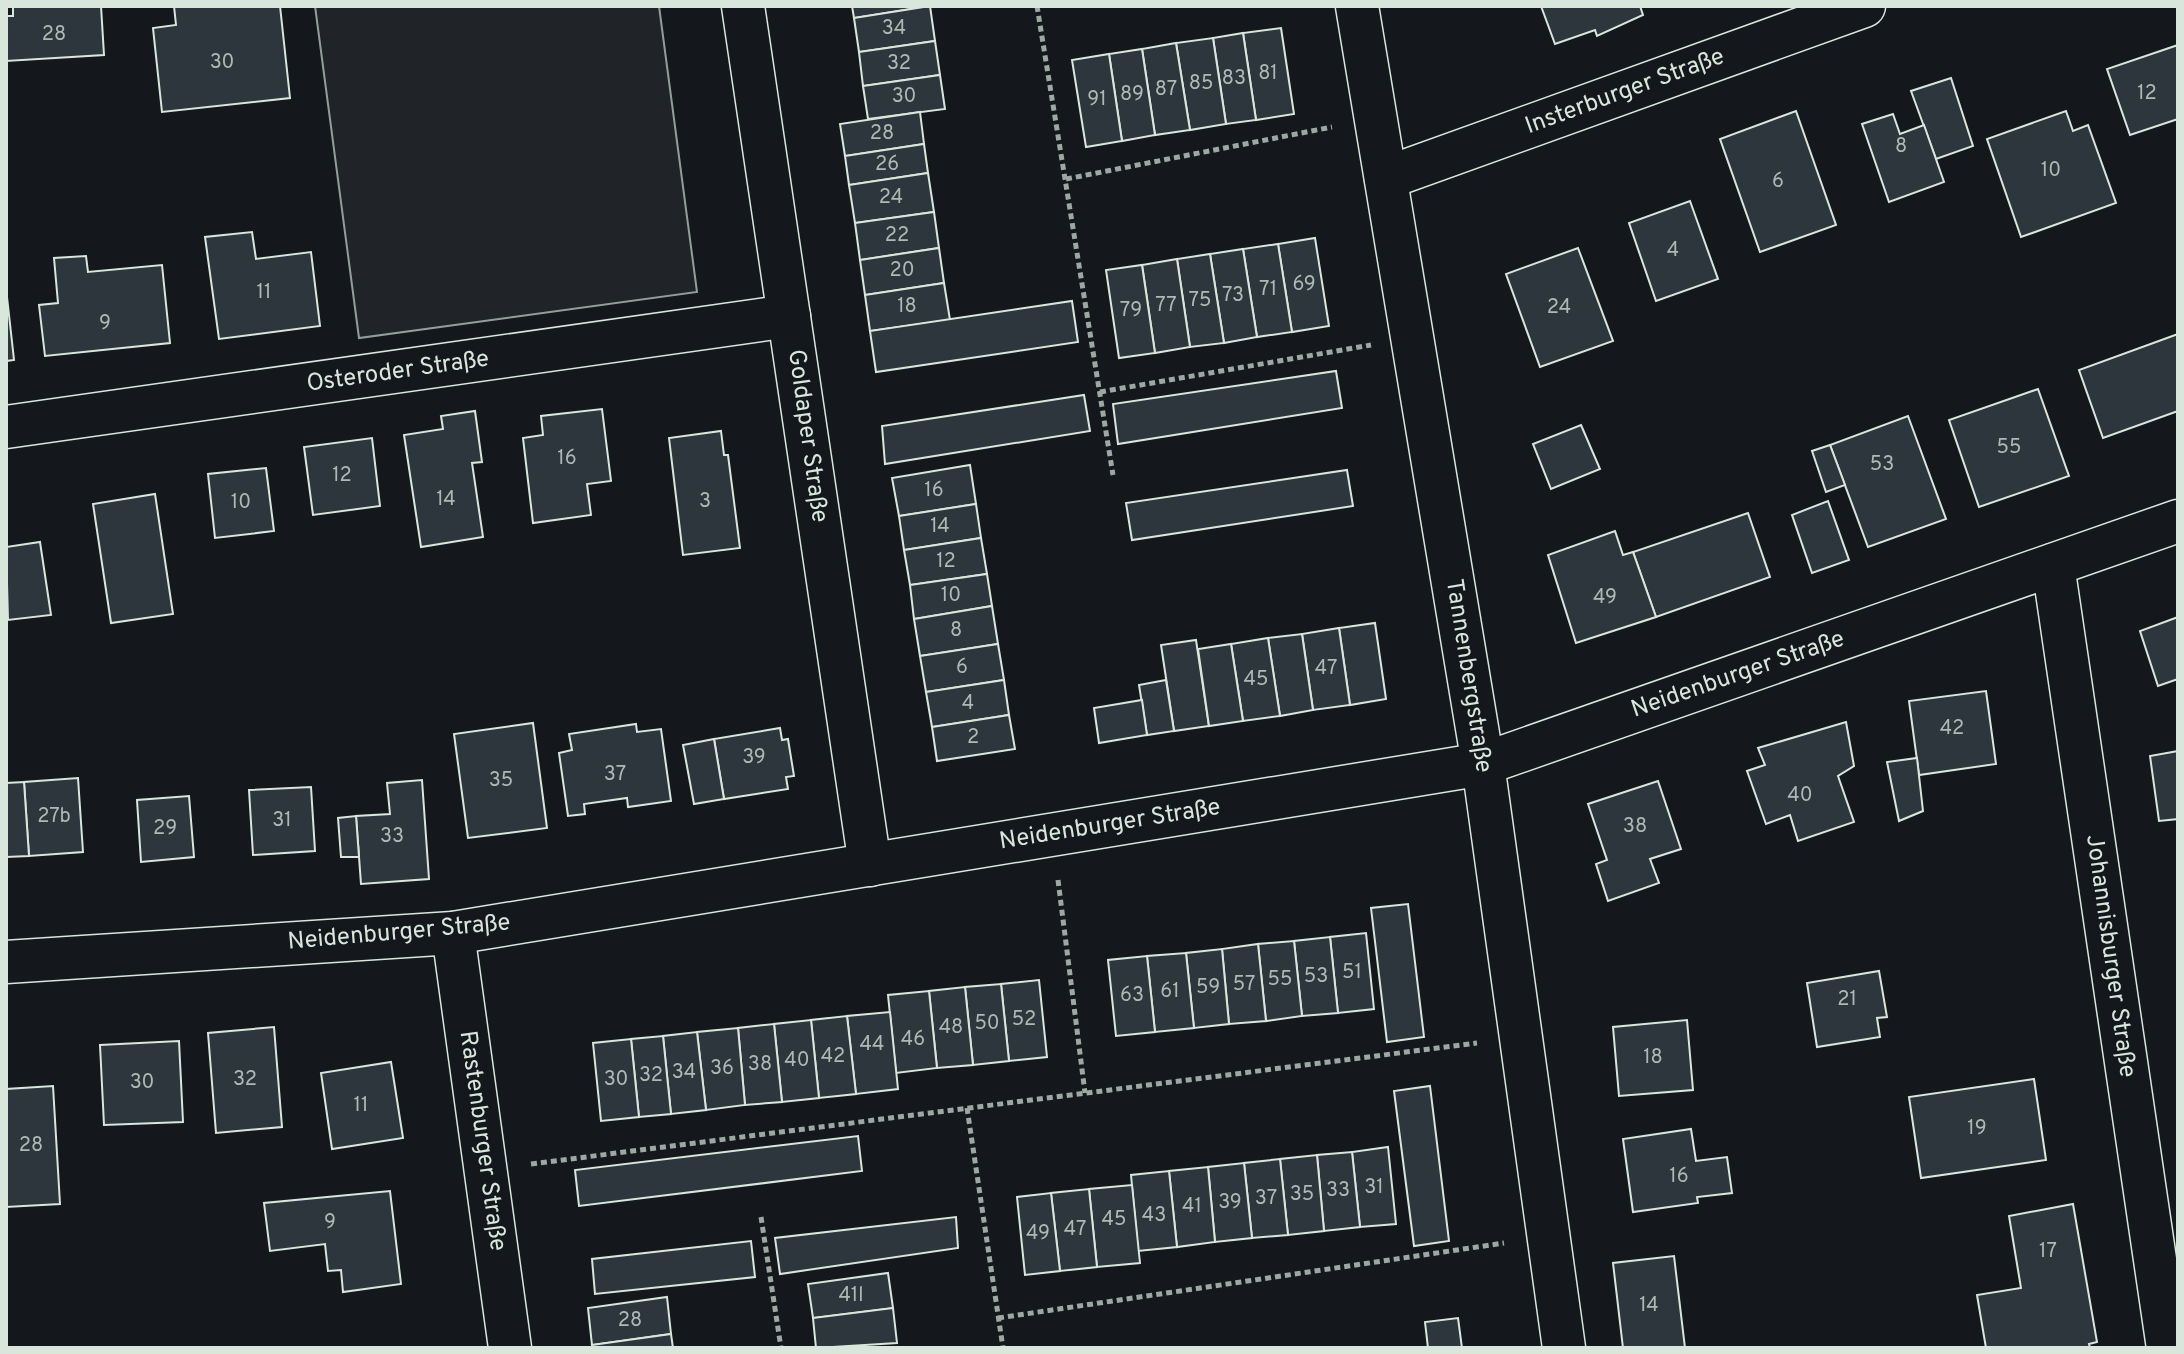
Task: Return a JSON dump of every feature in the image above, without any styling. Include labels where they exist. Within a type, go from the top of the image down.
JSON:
[{"type":"street","name":"Goldaper Straße","points":[[743,6],[870,865]]},
{"type":"street","name":"Tannenbergstraße","points":[[1357,6],[1483,764],[1564,1348]]},
{"type":"street","name":"Insterburger Straße","points":[[1386,178],[1864,6]]},
{"type":"street","name":"Osteroder Straße","points":[[6,427],[789,316]]},
{"type":"street","name":"Neidenburger Straße","points":[[6,962],[453,933],[1483,764],[2178,521]]},
{"type":"street","name":"Johannisburger Straße","points":[[2053,565],[2168,1348]]},
{"type":"street","name":"Rastenburger Straße","points":[[453,933],[510,1348]]},
{"type":"path","points":[[1037,6],[1113,475]]},
{"type":"path","points":[[1066,179],[1376,118]]},
{"type":"path","points":[[1100,392],[1412,337]]},
{"type":"path","points":[[1053,835],[1085,1093]]},
{"type":"path","points":[[486,1169],[1521,1037]]},
{"type":"path","points":[[967,1108],[1003,1348]]},
{"type":"path","points":[[761,1217],[781,1348]]},
{"type":"path","points":[[998,1318],[1549,1236]]},
{"type":"shaded area","points":[[315,6],[659,6],[697,292],[359,338]]},
{"type":"building","points":[[101,6],[104,55],[6,61],[6,16],[13,16],[13,7]]},
{"type":"building","points":[[174,6],[280,6],[290,98],[162,112],[153,28],[176,25]]},
{"type":"building","points":[[852,6],[930,6],[854,18]]},
{"type":"building","points":[[930,6],[935,41],[859,52],[854,18]]},
{"type":"building","points":[[1541,6],[1640,6],[1643,15],[1597,36],[1595,30],[1555,44]]},
{"type":"building","points":[[1281,28],[1294,114],[1256,120],[1243,33]]},
{"type":"building","points":[[1243,33],[1256,120],[1226,124],[1213,38]]},
{"type":"building","points":[[1213,38],[1226,124],[1190,130],[1176,43]]},
{"type":"building","points":[[935,41],[940,75],[863,86],[859,52]]},
{"type":"building","points":[[1176,43],[1190,130],[1155,135],[1142,49]]},
{"type":"building","points":[[2178,45],[2178,119],[2130,135],[2107,69]]},
{"type":"building","points":[[1142,49],[1155,135],[1122,141],[1109,54]]},
{"type":"building","points":[[1109,54],[1122,141],[1086,147],[1072,60]]},
{"type":"building","points":[[940,75],[945,109],[868,119],[863,86]]},
{"type":"building","points":[[1951,78],[1973,146],[1936,159],[1911,91]]},
{"type":"building","points":[[1796,111],[1836,225],[1760,252],[1720,139]]},
{"type":"building","points":[[2066,111],[2073,131],[2088,125],[2116,203],[2021,237],[1987,139]]},
{"type":"building","points":[[920,112],[924,144],[845,156],[840,124]]},
{"type":"building","points":[[1893,114],[1900,134],[1924,125],[1944,182],[1889,202],[1862,124]]},
{"type":"building","points":[[924,144],[928,173],[849,185],[845,156]]},
{"type":"building","points":[[928,173],[934,212],[855,223],[849,185]]},
{"type":"building","points":[[1690,201],[1718,279],[1656,301],[1629,223]]},
{"type":"building","points":[[934,212],[939,248],[860,260],[855,223]]},
{"type":"building","points":[[252,232],[256,259],[311,252],[320,326],[219,339],[205,237]]},
{"type":"building","points":[[1315,238],[1329,326],[1292,332],[1278,244]]},
{"type":"building","points":[[1278,244],[1292,332],[1257,337],[1243,249]]},
{"type":"building","points":[[939,248],[944,283],[865,295],[860,260]]},
{"type":"building","points":[[1578,248],[1613,341],[1540,367],[1506,274]]},
{"type":"building","points":[[1243,249],[1257,337],[1224,343],[1210,254]]},
{"type":"building","points":[[1210,254],[1224,343],[1190,347],[1177,259]]},
{"type":"building","points":[[86,256],[88,272],[162,265],[170,343],[45,356],[39,305],[58,303],[54,258]]},
{"type":"building","points":[[1177,259],[1190,347],[1155,353],[1142,265]]},
{"type":"building","points":[[1142,265],[1155,353],[1119,358],[1106,270]]},
{"type":"building","points":[[944,283],[950,320],[870,331],[865,295]]},
{"type":"building","points":[[6,288],[14,360],[6,361]]},
{"type":"building","points":[[1072,301],[1078,342],[876,372],[870,331]]},
{"type":"building","points":[[2178,334],[2178,411],[2103,438],[2079,370]]},
{"type":"building","points":[[1336,371],[1342,408],[1118,444],[1113,404]]},
{"type":"building","points":[[2038,389],[2069,476],[1979,507],[1949,420]]},
{"type":"building","points":[[1084,395],[1090,431],[885,464],[882,426]]},
{"type":"building","points":[[602,409],[611,481],[587,484],[591,515],[533,523],[523,438],[543,435],[541,416]]},
{"type":"building","points":[[475,411],[482,462],[472,463],[483,537],[421,547],[404,435],[443,429],[441,416]]},
{"type":"building","points":[[1908,416],[1946,519],[1868,547],[1830,445]]},
{"type":"building","points":[[1581,425],[1600,469],[1551,489],[1533,444]]},
{"type":"building","points":[[721,431],[724,455],[728,455],[740,548],[683,555],[669,438]]},
{"type":"building","points":[[372,438],[380,506],[313,515],[304,447]]},
{"type":"building","points":[[1830,445],[1845,485],[1826,492],[1812,451]]},
{"type":"building","points":[[970,465],[976,504],[899,516],[892,478]]},
{"type":"building","points":[[266,468],[274,531],[215,538],[208,474]]},
{"type":"building","points":[[1347,470],[1353,506],[1132,540],[1126,503]]},
{"type":"building","points":[[155,494],[173,614],[111,623],[93,504]]},
{"type":"building","points":[[1828,501],[1849,560],[1812,573],[1792,515]]},
{"type":"building","points":[[976,504],[981,538],[904,550],[899,516]]},
{"type":"building","points":[[1748,513],[1770,577],[1656,617],[1633,552]]},
{"type":"building","points":[[1615,531],[1623,555],[1633,552],[1656,617],[1576,643],[1548,555]]},
{"type":"building","points":[[981,538],[987,574],[910,585],[904,550]]},
{"type":"building","points":[[40,542],[51,615],[8,620],[6,547]]},
{"type":"building","points":[[987,574],[992,606],[914,619],[910,585]]},
{"type":"building","points":[[992,606],[998,644],[920,656],[914,619]]},
{"type":"building","points":[[2178,617],[2178,679],[2158,686],[2140,631]]},
{"type":"building","points":[[1375,623],[1386,699],[1350,705],[1339,628]]},
{"type":"building","points":[[1339,628],[1350,705],[1313,710],[1302,634]]},
{"type":"building","points":[[1302,634],[1313,710],[1280,716],[1268,638]]},
{"type":"building","points":[[1268,638],[1280,716],[1243,721],[1231,644]]},
{"type":"building","points":[[1196,640],[1209,726],[1174,731],[1161,645]]},
{"type":"building","points":[[998,644],[1004,680],[926,692],[920,656]]},
{"type":"building","points":[[1231,644],[1243,721],[1209,726],[1198,649]]},
{"type":"building","points":[[1004,680],[1009,715],[932,727],[926,692]]},
{"type":"building","points":[[1166,680],[1174,731],[1147,735],[1139,685]]},
{"type":"building","points":[[1986,691],[1996,764],[1919,775],[1909,701]]},
{"type":"building","points":[[1142,700],[1147,735],[1099,743],[1094,708]]},
{"type":"building","points":[[1009,715],[1015,749],[937,761],[932,727]]},
{"type":"building","points":[[1846,722],[1854,766],[1838,776],[1854,822],[1798,841],[1790,815],[1766,824],[1747,771],[1765,765],[1758,748]]},
{"type":"building","points":[[533,723],[547,828],[468,838],[454,734]]},
{"type":"building","points":[[636,724],[637,732],[661,729],[671,801],[628,807],[627,798],[584,804],[585,814],[568,816],[559,753],[572,750],[569,734]]},
{"type":"building","points":[[780,728],[782,740],[788,739],[794,776],[786,777],[788,789],[724,799],[714,739]]},
{"type":"building","points":[[714,739],[724,799],[694,804],[683,745]]},
{"type":"building","points":[[2178,751],[2178,819],[2159,821],[2150,756]]},
{"type":"building","points":[[1917,758],[1923,811],[1899,821],[1887,762]]},
{"type":"building","points":[[78,778],[83,852],[29,856],[24,782]]},
{"type":"building","points":[[422,780],[429,879],[361,884],[356,816],[390,814],[387,783]]},
{"type":"building","points":[[1658,781],[1681,849],[1650,859],[1659,883],[1608,901],[1596,864],[1607,860],[1588,804]]},
{"type":"building","points":[[24,782],[29,856],[6,857],[6,783]]},
{"type":"building","points":[[311,787],[315,851],[253,855],[249,790]]},
{"type":"building","points":[[189,796],[194,857],[141,862],[137,800]]},
{"type":"building","points":[[356,816],[359,857],[341,857],[338,818]]},
{"type":"building","points":[[1408,904],[1424,1037],[1387,1042],[1371,908]]},
{"type":"building","points":[[1366,933],[1374,1009],[1338,1013],[1330,937]]},
{"type":"building","points":[[1330,937],[1338,1013],[1302,1016],[1294,941]]},
{"type":"building","points":[[1294,941],[1302,1016],[1266,1021],[1258,944]]},
{"type":"building","points":[[1258,944],[1266,1021],[1229,1024],[1222,949]]},
{"type":"building","points":[[1222,949],[1229,1024],[1194,1028],[1186,953]]},
{"type":"building","points":[[1186,953],[1194,1028],[1155,1032],[1147,956]]},
{"type":"building","points":[[1147,956],[1155,1032],[1116,1036],[1108,960]]},
{"type":"building","points":[[1879,971],[1887,1017],[1877,1018],[1880,1037],[1817,1047],[1807,983]]},
{"type":"building","points":[[1039,980],[1047,1057],[1009,1061],[1001,984]]},
{"type":"building","points":[[1001,984],[1009,1061],[973,1065],[965,987]]},
{"type":"building","points":[[965,987],[973,1065],[937,1068],[929,991]]},
{"type":"building","points":[[929,991],[937,1068],[896,1073],[888,995]]},
{"type":"building","points":[[890,1012],[898,1089],[856,1094],[847,1016]]},
{"type":"building","points":[[847,1016],[856,1094],[819,1098],[811,1020]]},
{"type":"building","points":[[811,1020],[819,1098],[782,1102],[774,1024]]},
{"type":"building","points":[[1687,1020],[1693,1090],[1619,1096],[1613,1027]]},
{"type":"building","points":[[774,1024],[782,1102],[745,1105],[738,1028]]},
{"type":"building","points":[[274,1027],[282,1127],[216,1133],[208,1033]]},
{"type":"building","points":[[738,1028],[745,1105],[706,1110],[697,1032]]},
{"type":"building","points":[[697,1032],[706,1110],[671,1114],[663,1036]]},
{"type":"building","points":[[663,1036],[671,1114],[639,1117],[631,1039]]},
{"type":"building","points":[[631,1039],[639,1117],[601,1121],[593,1043]]},
{"type":"building","points":[[179,1041],[183,1122],[104,1125],[100,1045]]},
{"type":"building","points":[[391,1062],[403,1138],[332,1149],[321,1073]]},
{"type":"building","points":[[2034,1079],[2046,1160],[1921,1178],[1909,1097]]},
{"type":"building","points":[[53,1086],[60,1204],[6,1207],[6,1089]]},
{"type":"building","points":[[1430,1086],[1449,1241],[1414,1246],[1394,1091]]},
{"type":"building","points":[[1691,1129],[1696,1161],[1727,1157],[1732,1193],[1697,1197],[1698,1203],[1633,1212],[1623,1139]]},
{"type":"building","points":[[858,1136],[862,1171],[579,1206],[575,1170]]},
{"type":"building","points":[[1388,1147],[1396,1224],[1360,1227],[1352,1152]]},
{"type":"building","points":[[1352,1152],[1360,1227],[1324,1231],[1317,1155]]},
{"type":"building","points":[[1317,1155],[1324,1231],[1288,1235],[1280,1159]]},
{"type":"building","points":[[1280,1159],[1288,1235],[1252,1238],[1244,1163]]},
{"type":"building","points":[[1244,1163],[1252,1238],[1215,1242],[1208,1167]]},
{"type":"building","points":[[1208,1167],[1215,1242],[1177,1247],[1169,1171]]},
{"type":"building","points":[[1169,1171],[1177,1247],[1138,1251],[1131,1175]]},
{"type":"building","points":[[1132,1185],[1140,1263],[1097,1267],[1089,1189]]},
{"type":"building","points":[[1089,1189],[1097,1267],[1060,1271],[1051,1193]]},
{"type":"building","points":[[390,1191],[401,1284],[343,1292],[341,1270],[328,1271],[325,1244],[270,1251],[264,1203]]},
{"type":"building","points":[[1051,1193],[1060,1271],[1025,1275],[1017,1197]]},
{"type":"building","points":[[2073,1204],[2097,1342],[2089,1344],[2090,1348],[1986,1348],[1977,1295],[2021,1288],[2009,1216]]},
{"type":"building","points":[[956,1217],[958,1248],[780,1274],[775,1238]]},
{"type":"building","points":[[751,1241],[755,1277],[595,1294],[592,1259]]},
{"type":"building","points":[[1674,1256],[1685,1348],[1623,1348],[1613,1263]]},
{"type":"building","points":[[888,1273],[893,1308],[813,1318],[808,1284]]},
{"type":"building","points":[[667,1297],[671,1334],[592,1345],[588,1308]]},
{"type":"building","points":[[893,1308],[897,1343],[816,1348],[813,1318]]},
{"type":"building","points":[[1458,1318],[1462,1348],[1428,1348],[1425,1322]]},
{"type":"building","points":[[671,1334],[673,1348],[593,1348],[592,1345]]}]
